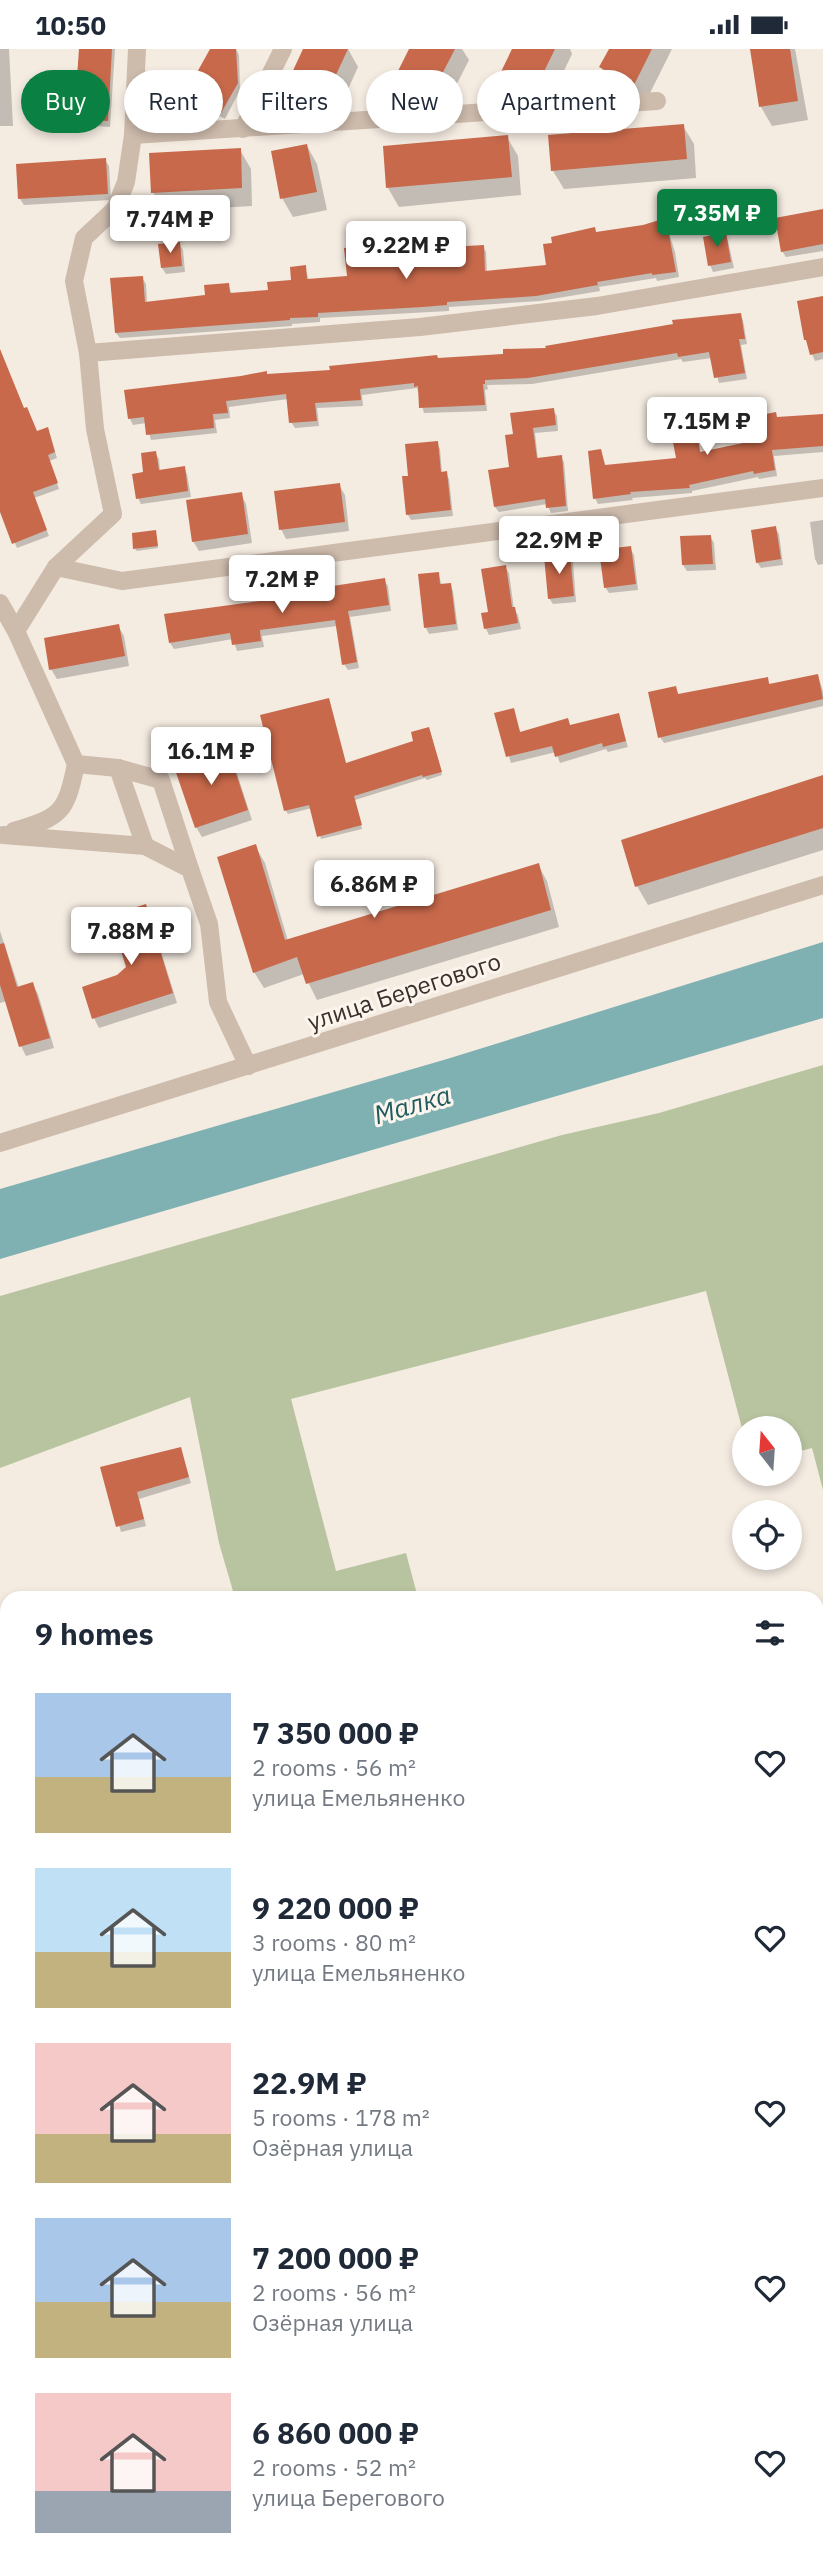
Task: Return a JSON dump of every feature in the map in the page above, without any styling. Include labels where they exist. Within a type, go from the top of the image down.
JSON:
[{"type":"street","points":[[16,631],[56,567],[113,514],[95,429],[88,353],[74,281],[84,238],[116,209],[126,182],[133,135],[138,49]]},
{"type":"street","points":[[272,70],[283,49]]},
{"type":"street","points":[[352,122],[657,101]]},
{"type":"street","points":[[133,135],[237,129]]},
{"type":"street","points":[[88,353],[447,324],[597,306],[823,267]]},
{"type":"street","points":[[56,567],[122,581],[823,488]]},
{"type":"street","points":[[0,603],[16,631],[76,764],[69,797],[50,821],[2,835]]},
{"type":"street","points":[[76,764],[118,768],[161,780],[209,924],[218,1002],[248,1066]]},
{"type":"street","points":[[118,768],[145,846]]},
{"type":"street","points":[[2,835],[145,846],[190,869]]},
{"type":"street","name":"улица Берегового","points":[[0,1143],[823,885]]},
{"type":"green space","points":[[823,1065],[823,1490],[812,1448],[802,1451],[802,1416],[739,1416],[706,1291],[291,1399],[336,1571],[406,1553],[416,1591],[233,1591],[219,1543],[190,1397],[0,1468],[0,1296],[562,1135],[659,1113]]},
{"type":"water","name":"Малка","points":[[823,942],[823,1018],[0,1259],[0,1189],[447,1059]]},
{"type":"building","points":[[79,49],[112,49],[110,85],[110,70],[78,70]]},
{"type":"building","points":[[210,49],[236,49],[237,85],[223,109],[223,70],[198,70]]},
{"type":"building","points":[[303,49],[348,49],[338,70],[293,70]]},
{"type":"building","points":[[409,49],[455,49],[444,70],[398,70]]},
{"type":"building","points":[[512,49],[555,49],[545,70],[502,70]]},
{"type":"building","points":[[609,49],[652,49],[640,73],[640,70],[605,70],[599,67]]},
{"type":"building","points":[[750,49],[790,49],[798,101],[759,107]]},
{"type":"building","points":[[684,124],[687,159],[551,171],[548,135],[640,133],[640,128]]},
{"type":"building","points":[[508,135],[512,177],[386,188],[383,146]]},
{"type":"building","points":[[307,144],[317,192],[280,199],[271,151]]},
{"type":"building","points":[[241,148],[242,188],[151,193],[149,153]]},
{"type":"building","points":[[106,158],[108,194],[18,199],[16,164]]},
{"type":"building","points":[[823,209],[823,244],[781,252],[775,218]]},
{"type":"building","points":[[666,218],[676,272],[597,282],[598,285],[536,296],[447,302],[447,305],[423,307],[318,313],[318,317],[290,320],[115,333],[110,278],[143,276],[145,302],[205,295],[204,285],[229,283],[230,293],[268,290],[267,282],[291,280],[290,267],[306,265],[307,279],[347,276],[344,248],[373,245],[374,254],[414,250],[413,237],[429,235],[429,241],[448,238],[449,247],[484,245],[485,271],[546,265],[543,244],[552,243],[551,237],[595,227],[596,232],[643,225]]},
{"type":"building","points":[[726,232],[731,262],[708,266],[703,237]]},
{"type":"building","points":[[180,242],[182,266],[161,268],[158,244]]},
{"type":"building","points":[[823,296],[823,352],[810,355],[804,340],[797,301]]},
{"type":"building","points":[[741,313],[745,339],[739,339],[745,373],[714,378],[709,352],[678,357],[677,353],[528,378],[485,380],[485,405],[419,408],[418,386],[414,387],[414,383],[360,389],[361,400],[315,403],[317,421],[289,423],[286,394],[226,401],[228,413],[213,414],[214,428],[146,435],[144,417],[128,419],[124,390],[267,371],[267,374],[330,370],[329,366],[437,355],[438,358],[503,354],[503,349],[546,348],[545,346],[673,324],[672,320]]},
{"type":"building","points":[[0,349],[24,408],[27,407],[37,431],[48,427],[55,452],[48,455],[58,483],[33,492],[47,530],[12,544],[0,512]]},
{"type":"building","points":[[554,408],[556,425],[533,428],[537,458],[562,455],[566,506],[546,508],[545,499],[494,507],[488,470],[509,467],[505,435],[513,434],[510,413]]},
{"type":"building","points":[[776,412],[777,417],[823,414],[823,446],[772,450],[775,470],[754,474],[753,471],[689,485],[690,488],[630,492],[631,494],[593,499],[588,451],[601,449],[605,465],[676,458],[671,432],[696,427],[700,452],[748,442],[744,418]]},
{"type":"building","points":[[438,441],[441,472],[447,471],[451,510],[406,515],[402,476],[408,476],[405,444]]},
{"type":"building","points":[[156,451],[159,470],[185,466],[188,491],[136,499],[132,474],[143,472],[141,453]]},
{"type":"building","points":[[340,483],[345,522],[279,530],[274,491]]},
{"type":"building","points":[[242,492],[248,534],[192,542],[186,500]]},
{"type":"building","points":[[776,526],[781,559],[756,563],[751,530]]},
{"type":"building","points":[[156,530],[158,546],[133,549],[132,533]]},
{"type":"building","points":[[711,535],[713,564],[682,565],[680,536]]},
{"type":"building","points":[[631,546],[636,584],[604,588],[599,550]]},
{"type":"building","points":[[570,554],[574,596],[548,599],[544,556]]},
{"type":"building","points":[[506,565],[512,607],[515,607],[518,623],[484,629],[481,613],[488,612],[481,569]]},
{"type":"building","points":[[439,572],[440,584],[451,583],[456,624],[424,628],[418,574]]},
{"type":"building","points":[[385,578],[389,605],[348,611],[357,662],[342,665],[335,620],[260,630],[261,641],[232,645],[230,633],[169,643],[164,614],[274,599],[274,595]]},
{"type":"building","points":[[119,624],[125,656],[49,670],[44,638]]},
{"type":"building","points":[[818,674],[823,699],[658,738],[648,692],[676,686],[678,694],[768,677],[769,684]]},
{"type":"building","points":[[329,698],[346,763],[413,741],[411,732],[429,727],[442,772],[423,777],[422,775],[354,796],[362,825],[317,837],[309,805],[284,811],[260,715]]},
{"type":"building","points":[[514,708],[520,732],[568,718],[570,725],[619,713],[626,741],[603,747],[602,743],[555,757],[552,746],[506,757],[494,713]]},
{"type":"building","points":[[227,746],[248,810],[195,828],[173,764]]},
{"type":"building","points":[[823,775],[823,828],[635,887],[621,840]]},
{"type":"building","points":[[256,844],[285,940],[539,863],[551,910],[306,984],[297,957],[253,973],[217,857]]},
{"type":"building","points":[[146,904],[173,993],[92,1019],[82,987],[117,975],[126,967],[110,915]]},
{"type":"building","points":[[4,943],[17,987],[33,982],[50,1038],[19,1047],[0,985],[0,944]]},
{"type":"building","points":[[181,1447],[189,1477],[137,1492],[144,1519],[116,1527],[100,1467]]}]
